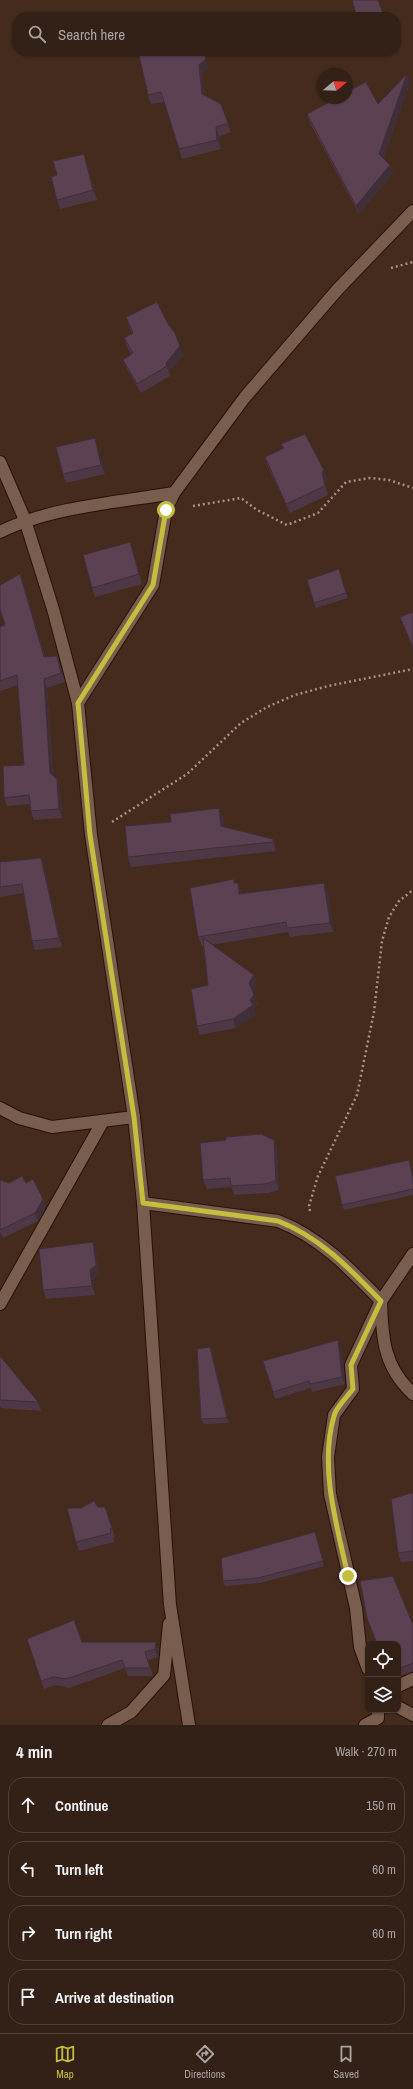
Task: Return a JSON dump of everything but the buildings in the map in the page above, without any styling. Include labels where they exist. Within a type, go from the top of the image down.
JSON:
[{"type":"street","points":[[78,703],[153,585],[166,510],[174,493],[245,397],[338,289],[413,211]]},
{"type":"street","points":[[0,462],[25,520],[53,609],[78,703],[90,835],[134,1117],[143,1203],[170,1605],[190,1725]]},
{"type":"street","points":[[0,532],[25,520],[87,507],[174,493]]},
{"type":"street","points":[[0,1108],[19,1118],[52,1127],[134,1117]]},
{"type":"street","points":[[0,1304],[103,1121]]},
{"type":"street","points":[[143,1203],[278,1221],[297,1228],[316,1241],[351,1270],[381,1301],[382,1336],[391,1365],[405,1387],[413,1394]]},
{"type":"street","points":[[365,1661],[360,1647],[356,1608],[330,1494],[328,1458],[334,1415],[353,1389],[351,1365],[381,1301],[413,1254]]},
{"type":"street","points":[[108,1725],[131,1712],[164,1675],[170,1605]]},
{"type":"street","points":[[401,1685],[413,1679]]},
{"type":"street","points":[[401,1709],[413,1715]]},
{"type":"street","points":[[365,1725],[378,1718],[378,1713]]},
{"type":"path","points":[[166,510],[241,498],[258,510],[287,525],[318,513],[346,482],[370,478],[389,480],[413,488]]},
{"type":"path","points":[[90,835],[187,774],[241,723],[268,706],[295,695],[328,686],[413,669]]},
{"type":"path","points":[[316,1241],[309,1206],[318,1176],[357,1095],[374,1012],[382,941],[389,917],[399,901],[413,890]]},
{"type":"route","points":[[166,510],[153,585],[78,703],[90,835],[134,1117],[143,1203],[278,1221],[297,1228],[316,1241],[351,1270],[381,1301],[351,1365],[353,1389],[334,1415],[328,1458],[330,1494],[348,1576]]}]
